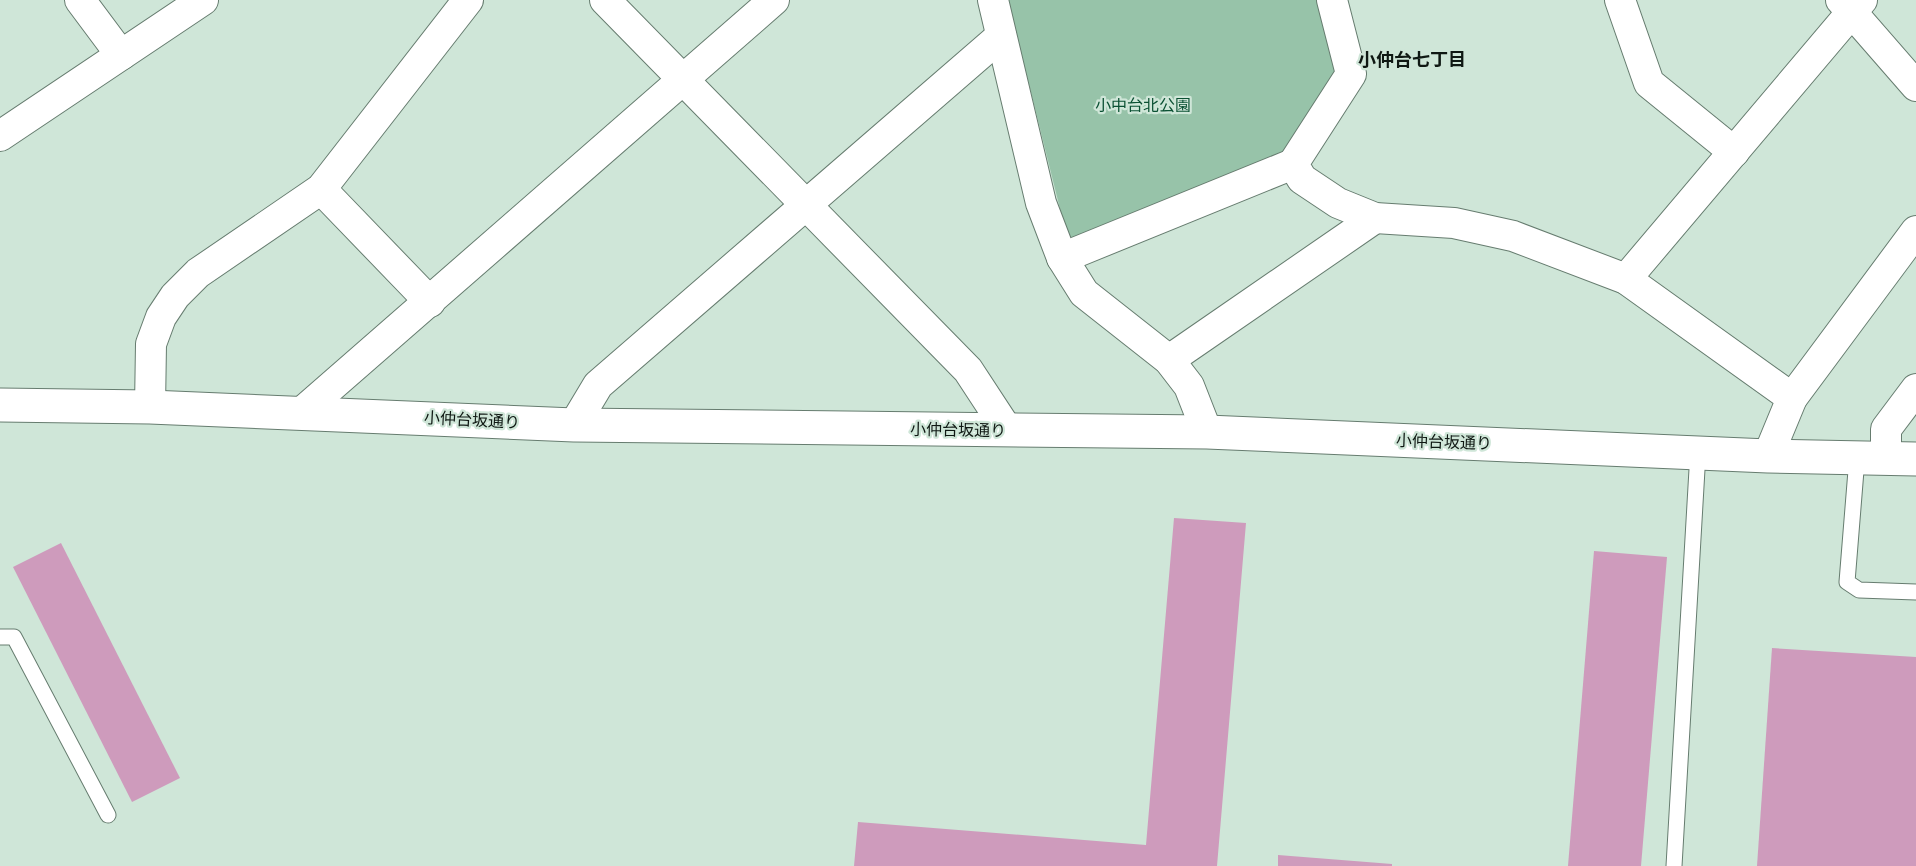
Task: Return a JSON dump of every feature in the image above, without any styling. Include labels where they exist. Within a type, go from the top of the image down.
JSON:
[{"type":"street","points":[[80,0],[121,55]]},
{"type":"street","points":[[0,136],[203,0]]},
{"type":"street","points":[[150,407],[151,344],[161,317],[175,296],[198,273],[321,189],[468,0]]},
{"type":"street","points":[[605,0],[682,82],[807,204],[968,370],[1008,431]]},
{"type":"street","points":[[302,412],[774,0]]},
{"type":"street","points":[[993,0],[1041,203],[1062,258],[1084,293],[1169,360],[1189,386],[1207,432]]},
{"type":"street","points":[[1062,258],[1293,164],[1351,74],[1332,0]]},
{"type":"street","points":[[1620,0],[1649,83],[1734,152]]},
{"type":"street","points":[[1626,279],[1734,152],[1852,4],[1916,86]]},
{"type":"street","points":[[574,425],[598,385],[1000,36]]},
{"type":"street","points":[[1293,164],[1302,178],[1338,203],[1375,218],[1454,223],[1513,236],[1626,279],[1792,398]]},
{"type":"street","points":[[321,189],[430,302]]},
{"type":"street","points":[[1169,360],[1375,218]]},
{"type":"street","points":[[1768,456],[1792,398],[1916,231]]},
{"type":"street","points":[[1886,458],[1886,429],[1916,389]]},
{"type":"street","name":"小仲台坂通り","points":[[0,405],[302,412],[574,425],[1207,432],[1768,456],[1886,458]]},
{"type":"lane","points":[[1674,866],[1698,452]]},
{"type":"lane","points":[[1886,458],[1847,582],[1859,590],[1916,592]]},
{"type":"lane","points":[[0,637],[14,637],[108,815]]},
{"type":"green space","name":"小中台北公園","points":[[1008,0],[1325,0],[1343,74],[1291,156],[1084,244],[1067,237]]},
{"type":"building","points":[[1174,518],[1246,523],[1217,866],[854,866],[858,822],[1146,845]]},
{"type":"building","points":[[61,543],[180,778],[132,802],[13,567]]},
{"type":"building","points":[[1594,551],[1667,557],[1641,866],[1568,866]]},
{"type":"building","points":[[1772,648],[1916,657],[1916,866],[1757,866]]},
{"type":"building","points":[[1278,855],[1392,864],[1392,866],[1278,866]]},
{"type":"district","name":"小仲台七丁目","points":[[1412,60]]}]
